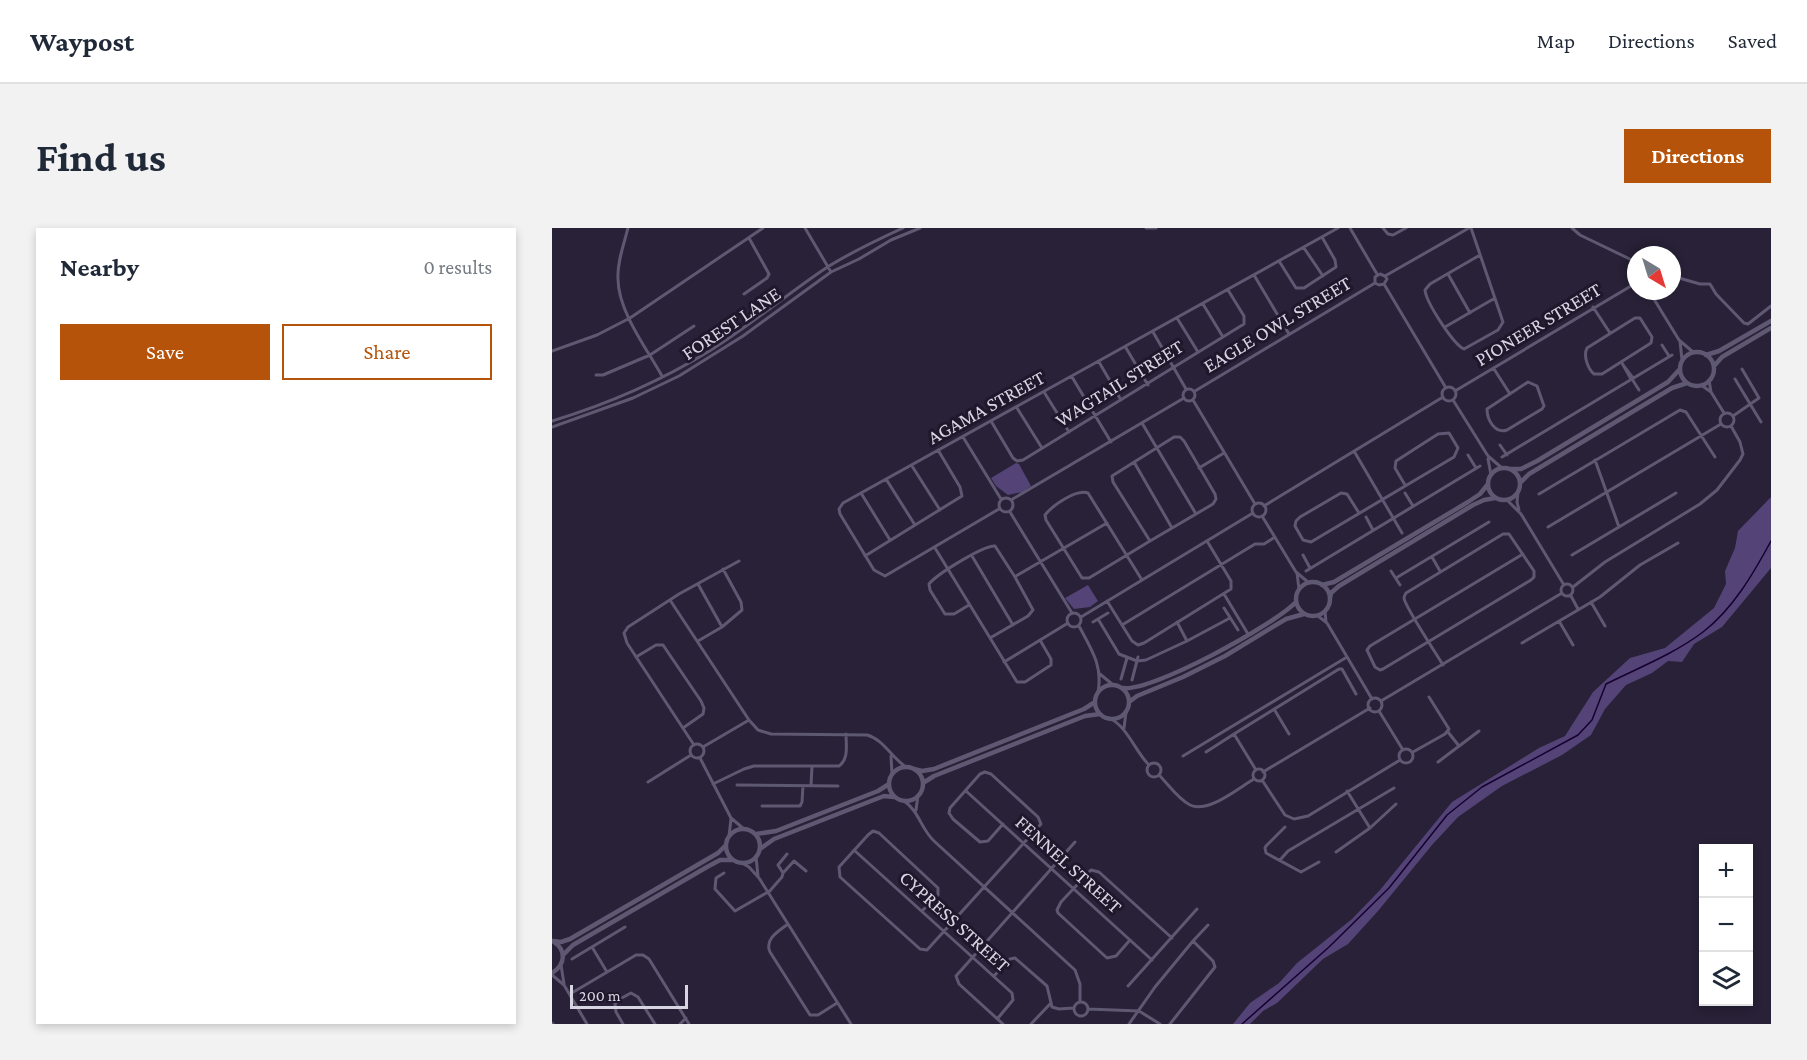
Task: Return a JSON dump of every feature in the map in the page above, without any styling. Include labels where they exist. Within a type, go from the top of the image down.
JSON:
[{"type":"street","points":[[628,228],[620,260],[618,280],[622,301],[665,382]]},
{"type":"street","points":[[552,351],[597,335],[630,318],[763,228]]},
{"type":"street","points":[[805,228],[831,272]]},
{"type":"street","name":"FOREST LANE","points":[[552,421],[618,397],[685,366],[725,341],[828,267],[873,241],[903,228]]},
{"type":"street","name":"FOREST LANE","points":[[552,427],[633,398],[687,372],[743,336],[831,272],[918,228]]},
{"type":"street","points":[[1146,228],[1156,228]]},
{"type":"street","name":"AGAMA STREET","points":[[999,509],[885,576],[876,573],[839,511],[843,503],[1338,228]]},
{"type":"street","points":[[1350,228],[1377,274]]},
{"type":"street","points":[[1383,228],[1388,234],[1393,235],[1406,228]]},
{"type":"street","points":[[1385,276],[1470,228],[1480,255],[1503,320],[1502,326],[1466,349],[1460,348],[1445,327],[1427,298],[1425,290],[1430,284],[1480,255]]},
{"type":"street","points":[[1572,228],[1580,235],[1627,258]]},
{"type":"street","points":[[1279,261],[1293,284],[1298,289],[1304,288],[1334,270],[1336,265],[1321,237]]},
{"type":"street","points":[[744,294],[767,278],[769,274],[749,238]]},
{"type":"street","points":[[1304,247],[1323,276]]},
{"type":"street","points":[[1377,274],[1385,276]]},
{"type":"street","points":[[1377,274],[1375,283],[1384,285]]},
{"type":"street","points":[[1448,274],[1470,313]]},
{"type":"street","points":[[1254,275],[1289,334]]},
{"type":"street","points":[[1384,285],[1387,279],[1385,276]]},
{"type":"street","points":[[1681,279],[1700,284],[1710,284],[1716,294],[1748,324],[1771,306]]},
{"type":"street","name":"EAGLE OWL STREET","points":[[1195,391],[1375,283]]},
{"type":"street","points":[[1384,285],[1446,388]]},
{"type":"street","name":"PIONEER STREET","points":[[1455,391],[1627,288]]},
{"type":"street","name":"WAGTAIL STREET","points":[[991,421],[1015,460],[1023,460],[1241,326],[1245,321],[1244,316],[1228,289]]},
{"type":"street","points":[[1445,327],[1495,298]]},
{"type":"street","points":[[1655,300],[1679,340],[1693,352],[1706,355],[1719,351],[1771,321]]},
{"type":"street","points":[[1203,304],[1223,337]]},
{"type":"street","points":[[1593,307],[1610,333]]},
{"type":"street","points":[[1177,318],[1198,352]]},
{"type":"street","points":[[1637,318],[1643,320],[1652,337],[1651,344],[1622,364],[1599,375],[1594,375],[1590,370],[1585,352],[1587,348],[1610,333],[1637,318]]},
{"type":"street","points":[[597,375],[603,375],[650,355],[694,326]]},
{"type":"street","points":[[1713,366],[1722,357],[1771,328]]},
{"type":"street","points":[[1153,332],[1186,389]]},
{"type":"street","points":[[1452,400],[1488,456],[1502,468],[1521,469],[1668,382],[1679,370],[1682,360],[1679,340]]},
{"type":"street","points":[[1502,458],[1671,356],[1662,345]]},
{"type":"street","points":[[1125,347],[1148,385]]},
{"type":"street","points":[[1682,360],[1693,352]]},
{"type":"street","points":[[1701,386],[1713,374],[1712,362],[1706,355]]},
{"type":"street","points":[[1099,362],[1121,400]]},
{"type":"street","points":[[1622,364],[1639,390]]},
{"type":"street","points":[[1494,369],[1510,394]]},
{"type":"street","points":[[1733,416],[1759,398],[1742,369]]},
{"type":"street","points":[[1679,370],[1687,383],[1701,386],[1711,392]]},
{"type":"street","points":[[1072,377],[1111,442]]},
{"type":"street","points":[[1735,379],[1761,422]]},
{"type":"street","points":[[1709,380],[1711,392],[1724,413]]},
{"type":"street","points":[[1528,382],[1532,382],[1537,386],[1544,406],[1532,416],[1501,432],[1492,423],[1487,409],[1510,394],[1528,382]]},
{"type":"street","points":[[1520,483],[1532,471],[1672,388],[1687,383]]},
{"type":"street","points":[[1446,388],[1452,388],[1455,391],[1455,397],[1452,400]]},
{"type":"street","points":[[1264,506],[1443,397],[1446,388]]},
{"type":"street","points":[[1186,389],[1195,391],[1196,396],[1193,400]]},
{"type":"street","points":[[1184,398],[1183,393],[1186,389]]},
{"type":"street","points":[[1044,392],[1069,432]]},
{"type":"street","points":[[1443,397],[1446,400],[1452,400]]},
{"type":"street","points":[[1184,398],[1193,400]]},
{"type":"street","points":[[1001,499],[1011,500],[1184,398]]},
{"type":"street","points":[[1193,400],[1255,504]]},
{"type":"street","points":[[1017,408],[1042,448]]},
{"type":"street","points":[[1539,494],[1680,410],[1686,412],[1715,457]]},
{"type":"street","points":[[1724,413],[1730,413],[1733,416]]},
{"type":"street","points":[[1721,424],[1720,419],[1724,413]]},
{"type":"street","points":[[1731,426],[1734,421],[1733,416]]},
{"type":"street","points":[[1142,423],[1196,514]]},
{"type":"street","points":[[1721,424],[1731,426]]},
{"type":"street","points":[[1548,527],[1721,424]]},
{"type":"street","points":[[1573,587],[1605,562],[1710,497],[1743,454],[1740,442],[1731,426]]},
{"type":"street","points":[[1359,513],[1347,494],[1341,493],[1300,517],[1295,526],[1303,540],[1311,542],[1359,513],[1456,454],[1458,448],[1449,433],[1438,434],[1396,460],[1395,468],[1405,485]]},
{"type":"street","points":[[963,437],[1001,499]]},
{"type":"street","points":[[1142,580],[1127,556],[1107,523],[1088,493],[1079,492],[1051,508],[1045,515],[1079,576],[1085,579],[1127,556],[1213,504],[1216,499],[1180,437],[1174,437],[1114,473],[1112,479],[1150,541]]},
{"type":"street","points":[[1500,445],[1506,454]]},
{"type":"street","points":[[865,556],[960,498],[963,493],[938,450]]},
{"type":"street","points":[[1354,452],[1402,533]]},
{"type":"street","points":[[1199,468],[1224,453]]},
{"type":"street","points":[[1306,571],[1478,467],[1468,455]]},
{"type":"street","points":[[1253,513],[1262,516],[1296,572],[1309,583],[1322,585],[1334,582],[1480,494],[1488,484],[1491,475],[1488,456]]},
{"type":"street","points":[[1595,460],[1619,527]]},
{"type":"street","points":[[1134,461],[1172,528]]},
{"type":"street","points":[[912,465],[940,510]]},
{"type":"street","points":[[1491,475],[1502,468]]},
{"type":"street","points":[[1510,469],[1518,476],[1520,483],[1517,502],[1521,514],[1564,585]]},
{"type":"street","points":[[886,479],[915,525]]},
{"type":"street","points":[[1488,484],[1490,492],[1496,498]]},
{"type":"street","points":[[1507,500],[1518,492]]},
{"type":"street","points":[[861,493],[890,541]]},
{"type":"street","points":[[1405,493],[1413,506]]},
{"type":"street","points":[[1572,555],[1676,493]]},
{"type":"street","points":[[1326,623],[1325,611],[1331,593],[1339,586],[1473,505],[1496,498],[1507,500],[1521,514]]},
{"type":"street","points":[[1001,499],[998,503],[999,509],[1004,513],[1010,512]]},
{"type":"street","points":[[1010,512],[1013,506],[1011,500]]},
{"type":"street","points":[[1255,504],[1259,503],[1264,506],[1266,510],[1262,516]]},
{"type":"street","points":[[1253,513],[1252,509],[1255,504]]},
{"type":"street","points":[[1010,512],[1072,613],[1081,617],[1082,622],[1079,626]]},
{"type":"street","points":[[1081,617],[1253,513]]},
{"type":"street","points":[[1366,517],[1373,530]]},
{"type":"street","points":[[1396,578],[1489,522]]},
{"type":"street","points":[[1016,577],[1107,523]]},
{"type":"street","points":[[1443,664],[1429,642],[1415,618],[1405,601],[1406,593],[1503,534],[1512,536],[1534,571],[1533,578],[1429,642],[1380,670],[1375,667],[1367,653],[1370,645],[1415,618],[1523,554]]},
{"type":"street","points":[[1122,625],[1255,544],[1263,544],[1275,537]]},
{"type":"street","points":[[1107,601],[1131,641],[1141,645],[1231,589],[1232,584],[1222,564],[1207,541]]},
{"type":"street","points":[[1522,643],[1591,602],[1640,565],[1678,543]]},
{"type":"street","points":[[969,604],[954,614],[945,614],[928,586],[931,581],[948,570],[990,546],[995,546],[1016,577],[1033,610],[1028,616],[990,638]]},
{"type":"street","points":[[935,548],[1014,680],[1020,683],[1025,682],[1051,665],[1051,659],[1040,640]]},
{"type":"street","points":[[1303,555],[1310,568]]},
{"type":"street","points":[[972,556],[1013,625]]},
{"type":"street","points":[[1432,557],[1441,571]]},
{"type":"street","points":[[694,745],[625,640],[624,633],[628,627],[670,600],[739,561]]},
{"type":"street","points":[[697,641],[722,627],[740,614],[743,608],[723,570]]},
{"type":"street","points":[[1391,571],[1400,585]]},
{"type":"street","points":[[1079,626],[1094,654],[1101,674],[1112,684],[1135,689],[1195,664],[1282,614],[1296,602],[1299,589],[1296,572]]},
{"type":"street","points":[[698,583],[722,627]]},
{"type":"street","points":[[1299,589],[1309,583]]},
{"type":"street","points":[[1564,585],[1569,584],[1573,587]]},
{"type":"street","points":[[1322,585],[1328,591],[1330,598]]},
{"type":"street","points":[[1562,593],[1564,585]]},
{"type":"street","points":[[1571,596],[1574,592],[1573,587]]},
{"type":"street","points":[[1562,593],[1566,597],[1571,596]]},
{"type":"street","points":[[1381,701],[1562,593]]},
{"type":"street","points":[[1224,594],[1248,634]]},
{"type":"street","points":[[1571,596],[1578,609]]},
{"type":"street","points":[[670,600],[749,720],[758,730],[766,733],[872,736],[906,767],[922,771],[934,769],[1084,710],[1095,702],[1101,674]]},
{"type":"street","points":[[1296,602],[1304,614]]},
{"type":"street","points":[[1591,602],[1605,626]]},
{"type":"street","points":[[1224,608],[1238,630]]},
{"type":"street","points":[[1318,616],[1325,611]]},
{"type":"street","points":[[1068,623],[1068,616],[1072,613]]},
{"type":"street","points":[[1093,622],[1108,613]]},
{"type":"street","points":[[1129,702],[1137,696],[1209,664],[1286,619],[1304,614],[1318,616],[1326,623],[1372,699]]},
{"type":"street","points":[[1098,619],[1119,654],[1127,658],[1146,660],[1230,618]]},
{"type":"street","points":[[1559,621],[1573,645]]},
{"type":"street","points":[[1177,622],[1187,641]]},
{"type":"street","points":[[1068,623],[1074,627],[1079,626]]},
{"type":"street","points":[[1004,662],[1068,623]]},
{"type":"street","points":[[636,657],[656,645],[663,645],[701,701],[704,708],[703,714],[683,728]]},
{"type":"street","points":[[1183,756],[1347,657]]},
{"type":"street","points":[[1121,679],[1127,658]]},
{"type":"street","points":[[1132,680],[1138,659]]},
{"type":"street","points":[[1206,752],[1339,669],[1342,669],[1356,694]]},
{"type":"street","points":[[1098,692],[1102,687],[1112,684]]},
{"type":"street","points":[[1123,688],[1129,702],[1124,730]]},
{"type":"street","points":[[1429,697],[1448,724],[1448,732],[1459,746]]},
{"type":"street","points":[[1372,699],[1376,698],[1381,701]]},
{"type":"street","points":[[1370,708],[1369,704],[1372,699]]},
{"type":"street","points":[[1379,711],[1381,701]]},
{"type":"street","points":[[1095,702],[1100,714]]},
{"type":"street","points":[[1370,708],[1379,711],[1403,750]]},
{"type":"street","points":[[1234,734],[1256,770],[1263,772],[1370,708]]},
{"type":"street","points":[[1274,709],[1289,734]]},
{"type":"street","points":[[1108,718],[1118,717],[1126,711]]},
{"type":"street","points":[[916,812],[918,795],[923,783],[934,776],[1085,716],[1100,714],[1124,730],[1134,748],[1149,765]]},
{"type":"street","points":[[703,747],[749,720]]},
{"type":"street","points":[[1438,762],[1479,731]]},
{"type":"street","points":[[1413,752],[1448,732]]},
{"type":"street","points":[[713,784],[751,766],[842,765],[845,758],[846,734]]},
{"type":"street","points":[[700,758],[696,759],[691,755],[690,749],[694,745],[703,747]]},
{"type":"street","points":[[700,758],[704,753],[703,747]]},
{"type":"street","points":[[1403,750],[1413,752],[1414,758],[1410,763],[1403,763],[1400,760],[1399,754],[1403,750]]},
{"type":"street","points":[[700,758],[730,818],[744,829],[756,834],[776,831],[878,791],[889,783],[892,774],[890,754]]},
{"type":"street","points":[[648,782],[691,755]]},
{"type":"street","points":[[1263,772],[1262,780],[1281,811],[1294,819],[1308,816],[1400,760]]},
{"type":"street","points":[[1155,763],[1159,765],[1161,771],[1159,775],[1153,777],[1146,769],[1155,763]]},
{"type":"street","points":[[811,786],[812,766]]},
{"type":"street","points":[[892,774],[906,767]]},
{"type":"street","points":[[914,769],[920,775],[923,783]]},
{"type":"street","points":[[1254,778],[1253,773],[1256,770]]},
{"type":"street","points":[[922,911],[938,895],[938,888],[879,833],[871,832],[839,867],[840,877],[920,949],[929,949],[1040,826],[1041,821],[1038,817],[988,771],[980,774],[949,810],[953,819],[983,843],[1003,824]]},
{"type":"street","points":[[1159,775],[1185,802],[1199,807],[1214,804],[1254,778]]},
{"type":"street","points":[[1254,778],[1262,780]]},
{"type":"street","points":[[889,783],[894,797]]},
{"type":"street","points":[[737,785],[838,786]]},
{"type":"street","points":[[762,806],[800,806],[803,786]]},
{"type":"street","points":[[1280,860],[1288,850],[1394,788]]},
{"type":"street","name":"FENNEL STREET","points":[[966,791],[1152,960]]},
{"type":"street","points":[[1347,791],[1370,828]]},
{"type":"street","points":[[904,801],[909,801],[918,795]]},
{"type":"street","points":[[742,863],[752,861],[760,849],[770,841],[880,797],[894,797],[904,801],[916,812],[929,837],[1074,970],[1080,984],[1080,1002],[1073,1008],[1059,1009],[1050,1004]]},
{"type":"street","points":[[1336,852],[1370,828],[1396,804]]},
{"type":"street","points":[[553,941],[561,942],[570,939],[718,854],[726,846],[730,818]]},
{"type":"street","points":[[1285,827],[1264,848],[1266,852],[1301,872],[1319,862]]},
{"type":"street","points":[[729,836],[744,829]]},
{"type":"street","points":[[756,834],[760,849]]},
{"type":"street","points":[[1003,1024],[958,983],[956,976],[1075,842]]},
{"type":"street","points":[[726,846],[733,860]]},
{"type":"street","name":"CYPRESS STREET","points":[[854,850],[1012,993],[1014,998],[997,1018]]},
{"type":"street","points":[[783,873],[778,865],[788,855]]},
{"type":"street","points":[[756,857],[759,878]]},
{"type":"street","points":[[563,955],[573,945],[707,867],[720,860],[733,860],[749,867],[759,878],[851,1024]]},
{"type":"street","points":[[724,873],[716,878],[716,889],[735,911],[768,893],[794,861],[806,871]]},
{"type":"street","points":[[1130,940],[1116,956],[1107,958],[1060,916],[1058,906],[1088,872],[1096,870],[1172,938]]},
{"type":"street","points":[[1128,986],[1197,909]]},
{"type":"street","points":[[788,924],[774,936],[768,944],[768,949],[810,1015],[818,1015],[837,1003]]},
{"type":"street","points":[[1129,1024],[1155,987],[1208,925]]},
{"type":"street","points":[[572,959],[625,927]]},
{"type":"street","points":[[553,941],[560,946],[563,955],[561,965],[564,985]]},
{"type":"street","points":[[1170,1024],[1215,967],[1213,960],[1193,941]]},
{"type":"street","points":[[592,947],[607,972]]},
{"type":"street","points":[[570,994],[636,955],[645,956],[689,1024]]},
{"type":"street","points":[[994,976],[1010,959],[1018,959],[1047,986],[1050,1004]]},
{"type":"street","points":[[561,965],[552,974],[564,985],[587,1024]]},
{"type":"street","points":[[623,1024],[615,1010],[615,1004],[622,997],[633,993],[655,1024]]},
{"type":"street","points":[[1080,1002],[1086,1004],[1088,1009]]},
{"type":"street","points":[[1031,1024],[1050,1004]]},
{"type":"street","points":[[1073,1008],[1076,1015],[1081,1016],[1087,1013],[1088,1009]]},
{"type":"street","points":[[1088,1009],[1139,1011],[1160,1024]]},
{"type":"street","points":[[1081,1016],[1081,1024]]},
{"type":"street","points":[[680,1024],[686,1018]]},
{"type":"shaded area","points":[[1016,463],[1019,464],[1031,486],[1022,492],[1008,495],[996,486],[991,478]]},
{"type":"shaded area","points":[[1771,497],[1771,568],[1722,627],[1694,644],[1682,662],[1668,661],[1652,673],[1626,685],[1605,709],[1591,735],[1562,755],[1502,786],[1458,817],[1348,944],[1323,959],[1277,1003],[1263,1011],[1250,1024],[1233,1024],[1250,1003],[1279,983],[1297,963],[1352,919],[1380,890],[1452,802],[1539,748],[1565,736],[1593,692],[1630,658],[1665,648],[1714,608],[1726,584],[1725,571],[1735,548],[1738,531]]},
{"type":"shaded area","points":[[1088,585],[1098,601],[1090,607],[1074,609],[1065,598]]},
{"type":"waterway","points":[[1242,1024],[1329,947],[1389,888],[1447,815],[1482,787],[1578,735],[1592,720],[1606,684],[1680,647],[1714,623],[1742,590],[1771,541]]}]
